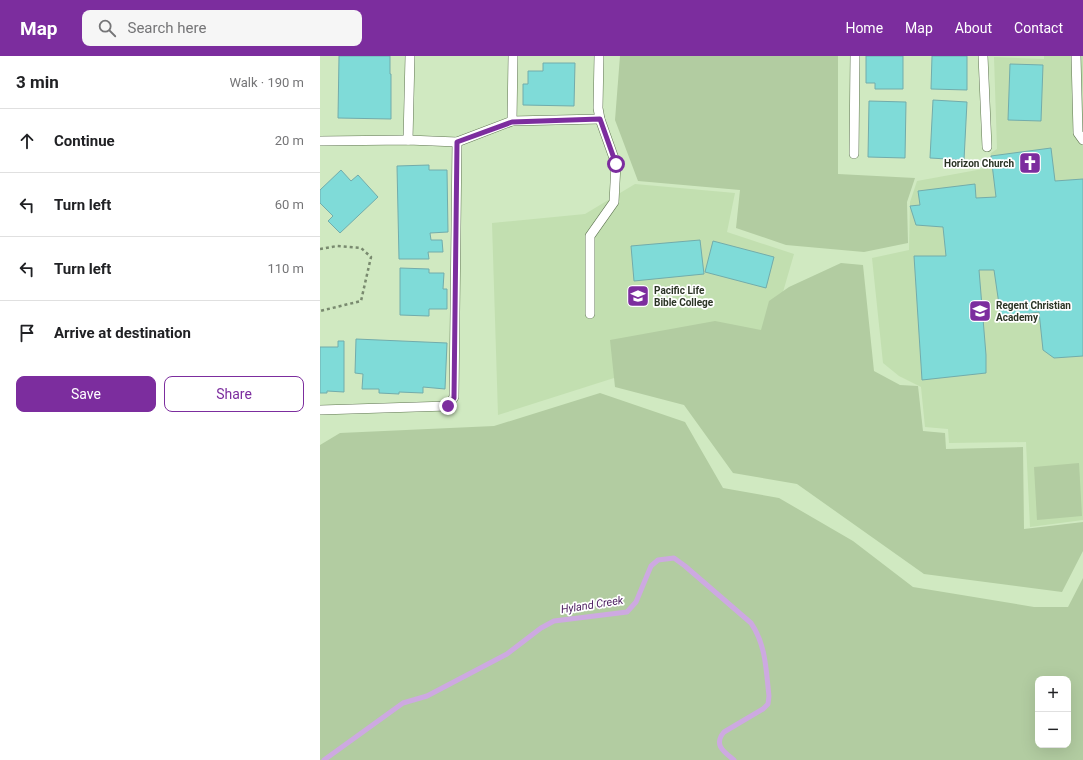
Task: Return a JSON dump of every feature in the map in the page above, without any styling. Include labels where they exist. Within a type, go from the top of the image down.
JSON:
[{"type":"lane","points":[[408,140],[410,56]]},
{"type":"lane","points":[[512,122],[513,56]]},
{"type":"lane","points":[[590,314],[590,236],[614,202],[616,164],[600,119],[598,108],[599,56]]},
{"type":"lane","points":[[854,154],[855,56]]},
{"type":"lane","points":[[983,56],[987,147]]},
{"type":"lane","points":[[1076,56],[1078,133],[1083,140]]},
{"type":"lane","points":[[320,141],[408,140],[457,142],[512,122],[600,119]]},
{"type":"lane","points":[[320,410],[448,406],[454,398],[457,142]]},
{"type":"path","points":[[320,249],[337,246],[361,248],[371,257],[361,301],[320,311]]},
{"type":"shaded area","points":[[620,56],[838,56],[838,174],[915,178],[907,202],[908,243],[864,252],[786,245],[736,228],[740,190],[638,181],[615,120]]},
{"type":"shaded area","name":"Regent Christian Academy","points":[[1044,56],[1083,56],[1083,520],[1030,527],[1026,442],[949,443],[948,429],[925,427],[921,387],[899,376],[883,363],[872,258],[909,250],[910,202],[917,181],[988,168],[991,153],[997,149],[994,57],[1044,59]]},
{"type":"shaded area","name":"Pacific Life Bible College","points":[[635,184],[735,193],[727,232],[794,254],[770,337],[614,378],[498,415],[492,223],[585,214]]},
{"type":"shaded area","points":[[841,263],[863,265],[874,371],[900,385],[918,386],[923,431],[945,433],[946,449],[1023,447],[1024,529],[1083,522],[1083,551],[1062,592],[924,574],[797,484],[733,473],[684,405],[615,387],[610,340],[715,321],[761,330],[769,301],[789,287]]},
{"type":"shaded area","points":[[600,393],[685,422],[723,488],[779,498],[853,541],[913,587],[1034,607],[1068,607],[1083,578],[1083,760],[320,760],[320,445],[340,433],[494,426]]},
{"type":"shaded area","points":[[1079,463],[1082,516],[1037,520],[1034,467]]},
{"type":"building","points":[[339,56],[390,56],[391,119],[338,118]]},
{"type":"building","points":[[866,56],[903,56],[903,89],[875,89],[875,83],[866,83]]},
{"type":"building","points":[[932,56],[967,56],[967,90],[931,89]]},
{"type":"building","points":[[543,63],[575,63],[574,106],[523,105],[523,84],[528,84],[528,71],[543,71]]},
{"type":"building","points":[[1010,64],[1043,65],[1041,121],[1008,120]]},
{"type":"building","points":[[933,100],[967,102],[964,160],[930,158]]},
{"type":"building","points":[[869,101],[906,102],[905,158],[868,157]]},
{"type":"building","points":[[1051,148],[1055,181],[1083,179],[1083,356],[1054,358],[1043,350],[1039,312],[1001,318],[994,270],[979,270],[986,355],[986,373],[922,380],[914,256],[946,256],[943,227],[916,225],[910,206],[920,205],[918,191],[975,184],[976,198],[996,197],[991,156]]},
{"type":"building","points":[[429,165],[429,170],[447,170],[448,232],[430,233],[431,240],[442,240],[443,252],[428,252],[429,259],[399,259],[397,166]]},
{"type":"building","points":[[341,170],[351,181],[358,175],[378,197],[340,233],[328,221],[333,216],[320,203],[320,190]]},
{"type":"building","points":[[700,240],[704,274],[634,281],[631,246]]},
{"type":"building","points":[[713,241],[774,257],[766,288],[705,272]]},
{"type":"building","points":[[400,268],[429,269],[429,273],[444,273],[443,289],[447,289],[447,309],[429,309],[429,316],[400,315]]},
{"type":"building","points":[[356,339],[447,343],[445,389],[423,387],[423,393],[399,392],[399,394],[379,393],[379,389],[362,389],[363,374],[355,373]]},
{"type":"building","points":[[338,341],[344,341],[344,392],[327,391],[327,393],[320,393],[320,347],[338,347]]},
{"type":"waterway","name":"Hyland Creek","points":[[324,760],[403,703],[427,696],[507,654],[541,628],[554,621],[627,612],[636,602],[651,566],[658,560],[674,558],[751,623],[760,640],[766,667],[769,696],[768,704],[763,709],[724,732],[720,741],[721,748],[734,760]]},
{"type":"place","name":"Horizon Church","points":[[1030,163]]},
{"type":"place","name":"Pacific Life Bible College","points":[[638,296]]},
{"type":"place","name":"Regent Christian Academy","points":[[980,311]]},
{"type":"route","points":[[448,406],[454,398],[457,142],[512,122],[600,119],[616,164]]}]
